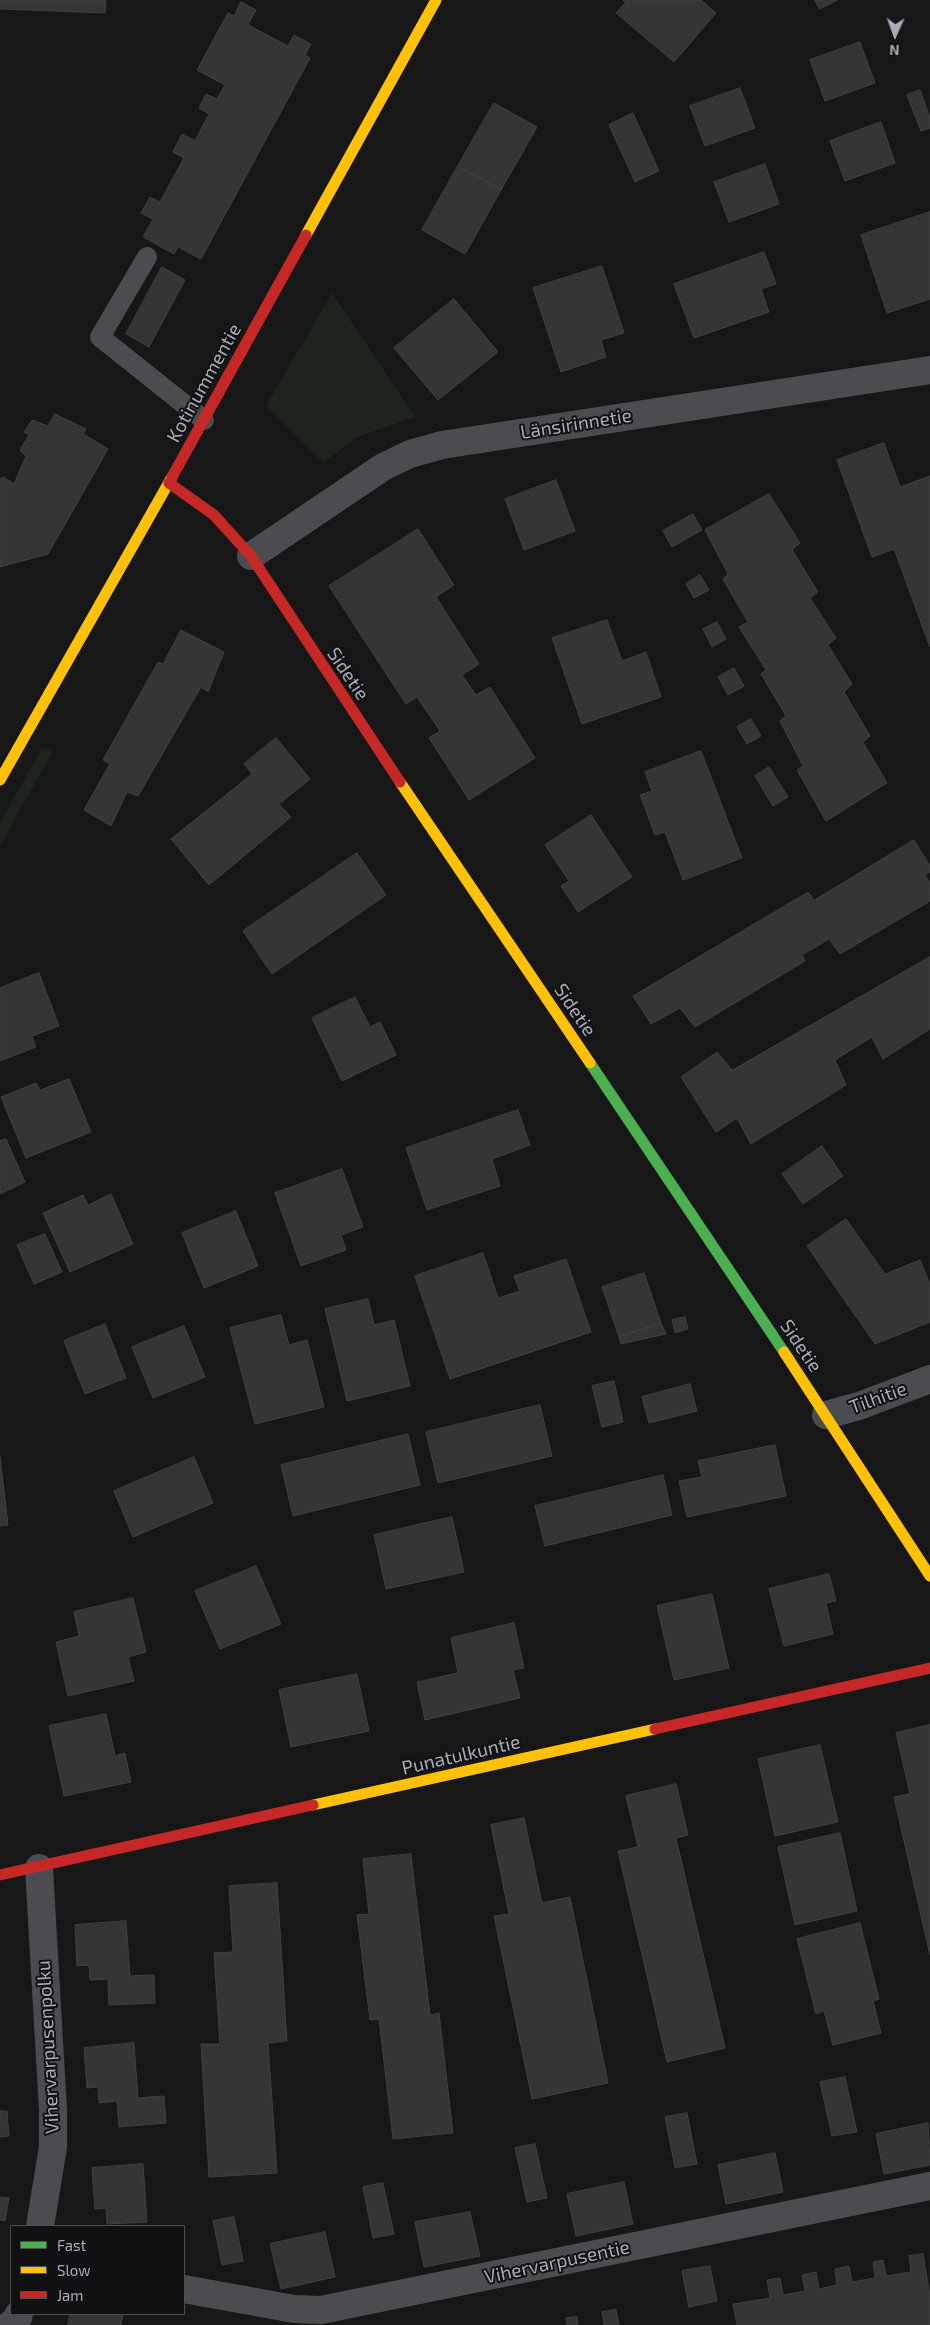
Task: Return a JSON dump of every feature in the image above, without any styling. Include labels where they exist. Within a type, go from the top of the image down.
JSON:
[{"type":"street","name":"Kotinummentie","points":[[0,780],[169,483],[436,0]]},
{"type":"street","name":"Länsirinnetie","points":[[251,556],[383,467],[410,454],[442,445],[930,370]]},
{"type":"street","name":"Sidetie","points":[[169,483],[214,515],[251,556],[308,645],[826,1415],[930,1576]]},
{"type":"street","name":"Tilhitie","points":[[826,1415],[859,1406],[930,1379]]},
{"type":"street","name":"Punatulkuntie","points":[[0,1875],[39,1868],[930,1668]]},
{"type":"street","name":"Vihervarpusenpolku","points":[[39,1868],[53,2110],[53,2146],[40,2225]]},
{"type":"street","name":"Vihervarpusentie","points":[[185,2289],[294,2317],[930,2186]]},
{"type":"street","points":[[10,2325],[19,2315]]},
{"type":"lane","points":[[147,257],[100,337],[204,420]]},
{"type":"shaded area","points":[[332,293],[415,417],[357,437],[323,463],[266,406]]},
{"type":"shaded area","points":[[49,748],[52,752],[0,846],[0,824],[41,749]]},
{"type":"building","points":[[0,0],[106,0],[105,13],[0,9]]},
{"type":"building","points":[[623,0],[701,0],[716,13],[674,62],[616,13],[626,2]]},
{"type":"building","points":[[815,0],[837,0],[820,9]]},
{"type":"building","points":[[241,2],[256,10],[248,25],[288,46],[294,35],[311,44],[305,55],[310,58],[201,259],[178,247],[174,254],[143,237],[153,219],[141,213],[150,197],[160,202],[184,158],[173,152],[182,134],[195,141],[209,114],[199,108],[206,94],[217,99],[225,85],[197,70],[228,13],[234,16]]},
{"type":"building","points":[[860,42],[875,83],[825,101],[810,60]]},
{"type":"building","points":[[740,88],[755,128],[705,146],[690,106]]},
{"type":"building","points":[[920,90],[930,118],[930,128],[921,131],[907,95]]},
{"type":"building","points":[[494,103],[537,127],[501,190],[458,166]]},
{"type":"building","points":[[633,113],[659,171],[635,182],[609,125]]},
{"type":"building","points":[[881,122],[895,163],[845,181],[830,141]]},
{"type":"building","points":[[765,164],[779,204],[729,222],[714,182]]},
{"type":"building","points":[[458,166],[501,190],[465,254],[422,230]]},
{"type":"building","points":[[930,212],[930,299],[887,313],[861,235]]},
{"type":"building","points":[[764,252],[776,284],[761,289],[769,312],[694,338],[674,284]]},
{"type":"building","points":[[602,266],[624,333],[601,340],[606,357],[561,372],[533,288]]},
{"type":"building","points":[[162,267],[185,280],[149,347],[126,334]]},
{"type":"building","points":[[454,299],[498,352],[438,400],[394,348]]},
{"type":"building","points":[[55,414],[86,429],[83,434],[108,449],[48,554],[0,567],[0,479],[3,477],[14,484],[26,456],[20,450],[29,435],[24,432],[32,420],[48,426]]},
{"type":"building","points":[[884,443],[900,487],[930,476],[930,647],[894,549],[872,557],[837,460]]},
{"type":"building","points":[[556,480],[575,531],[524,550],[505,499]]},
{"type":"building","points":[[769,494],[800,543],[792,550],[818,592],[810,598],[836,638],[828,645],[852,684],[844,692],[870,736],[863,742],[887,783],[826,821],[797,770],[803,766],[780,721],[786,716],[761,674],[766,670],[739,627],[748,622],[723,579],[728,574],[705,530]]},
{"type":"building","points":[[693,514],[702,530],[672,547],[663,531]]},
{"type":"building","points":[[418,529],[454,585],[436,597],[479,664],[462,675],[476,695],[490,687],[535,758],[469,800],[429,738],[440,731],[417,697],[406,704],[329,586]]},
{"type":"building","points":[[700,575],[709,590],[694,598],[686,584]]},
{"type":"building","points":[[607,620],[622,661],[646,652],[661,697],[582,724],[552,638]]},
{"type":"building","points":[[717,622],[726,639],[712,647],[703,629]]},
{"type":"building","points":[[181,630],[224,652],[208,692],[201,687],[138,796],[127,792],[111,826],[84,810],[110,764],[103,760],[158,662],[163,664]]},
{"type":"building","points":[[734,668],[744,686],[728,695],[718,677]]},
{"type":"building","points":[[751,719],[761,736],[747,744],[737,727]]},
{"type":"building","points":[[276,738],[310,779],[279,804],[291,817],[209,885],[171,839],[252,774],[244,764]]},
{"type":"building","points":[[701,751],[742,858],[683,880],[665,832],[655,835],[640,795],[652,791],[645,772]]},
{"type":"building","points":[[769,767],[788,797],[773,806],[755,776]]},
{"type":"building","points":[[591,815],[632,877],[578,912],[561,886],[569,881],[545,845]]},
{"type":"building","points":[[914,840],[930,866],[930,872],[925,874],[930,884],[930,901],[840,954],[829,939],[802,955],[805,961],[695,1027],[680,1008],[651,1024],[633,996],[808,892],[814,900]]},
{"type":"building","points":[[357,853],[386,895],[272,974],[243,931]]},
{"type":"building","points":[[930,957],[930,1029],[883,1059],[872,1037],[835,1060],[846,1085],[751,1144],[737,1118],[716,1132],[681,1077],[717,1052],[732,1070]]},
{"type":"building","points":[[39,973],[59,1026],[32,1036],[36,1047],[0,1061],[0,988]]},
{"type":"building","points":[[355,997],[370,1027],[380,1022],[396,1055],[342,1081],[312,1018]]},
{"type":"building","points":[[69,1079],[91,1132],[26,1158],[1,1097],[36,1083],[40,1090]]},
{"type":"building","points":[[518,1110],[530,1145],[492,1159],[500,1186],[427,1210],[406,1148]]},
{"type":"building","points":[[6,1139],[25,1182],[0,1194],[0,1141]]},
{"type":"building","points":[[822,1146],[843,1176],[803,1204],[782,1174]]},
{"type":"building","points":[[342,1169],[363,1227],[341,1235],[346,1250],[301,1266],[275,1193]]},
{"type":"building","points":[[111,1194],[133,1244],[70,1272],[43,1213],[83,1195],[88,1205]]},
{"type":"building","points":[[236,1211],[258,1266],[204,1288],[182,1233]]},
{"type":"building","points":[[846,1219],[885,1274],[920,1260],[930,1284],[930,1322],[875,1344],[807,1246]]},
{"type":"building","points":[[45,1234],[62,1272],[34,1284],[17,1245]]},
{"type":"building","points":[[483,1253],[498,1298],[520,1291],[514,1276],[566,1259],[591,1332],[450,1379],[415,1276]]},
{"type":"building","points":[[644,1273],[661,1323],[619,1337],[602,1287]]},
{"type":"building","points":[[368,1299],[374,1325],[394,1320],[410,1386],[347,1401],[325,1309]]},
{"type":"building","points":[[281,1315],[289,1345],[307,1340],[324,1407],[255,1424],[230,1328]]},
{"type":"building","points":[[685,1317],[688,1329],[675,1333],[672,1320]]},
{"type":"building","points":[[661,1323],[666,1334],[621,1344],[619,1337]]},
{"type":"building","points":[[105,1324],[126,1378],[85,1394],[64,1341]]},
{"type":"building","points":[[184,1326],[205,1377],[153,1398],[132,1347]]},
{"type":"building","points":[[614,1381],[623,1422],[602,1427],[592,1386]]},
{"type":"building","points":[[690,1384],[697,1411],[649,1423],[642,1397]]},
{"type":"building","points":[[540,1405],[552,1456],[438,1483],[426,1432]]},
{"type":"building","points":[[408,1434],[420,1485],[293,1516],[281,1465]]},
{"type":"building","points":[[775,1445],[786,1496],[687,1517],[679,1481],[702,1477],[698,1461]]},
{"type":"building","points":[[0,1457],[8,1525],[0,1526]]},
{"type":"building","points":[[194,1457],[213,1503],[133,1537],[114,1491]]},
{"type":"building","points":[[663,1475],[672,1515],[545,1546],[535,1506]]},
{"type":"building","points":[[452,1517],[464,1572],[386,1589],[374,1535]]},
{"type":"building","points":[[256,1566],[281,1624],[220,1649],[195,1591]]},
{"type":"building","points":[[829,1574],[836,1601],[826,1603],[833,1634],[784,1646],[769,1589]]},
{"type":"building","points":[[712,1594],[729,1668],[674,1680],[657,1606]]},
{"type":"building","points":[[133,1598],[146,1652],[128,1657],[134,1681],[68,1696],[56,1642],[79,1636],[74,1612]]},
{"type":"building","points":[[514,1623],[524,1668],[513,1670],[520,1698],[425,1720],[417,1682],[458,1673],[451,1638]]},
{"type":"building","points":[[357,1674],[369,1731],[291,1747],[279,1690]]},
{"type":"building","points":[[106,1714],[115,1756],[125,1753],[131,1782],[64,1796],[49,1726]]},
{"type":"building","points":[[930,1725],[930,1955],[894,1797],[910,1794],[896,1733]]},
{"type":"building","points":[[820,1745],[838,1822],[775,1836],[758,1759]]},
{"type":"building","points":[[676,1784],[688,1835],[676,1838],[725,2048],[667,2062],[618,1851],[638,1847],[626,1796]]},
{"type":"building","points":[[524,1818],[542,1903],[570,1897],[608,2083],[532,2099],[494,1916],[509,1914],[491,1825]]},
{"type":"building","points":[[840,1833],[857,1911],[795,1925],[778,1847]]},
{"type":"building","points":[[411,1854],[430,2015],[439,2013],[453,2133],[393,2139],[379,2019],[370,2020],[357,1915],[369,1914],[363,1859]]},
{"type":"building","points":[[277,1883],[287,2041],[268,2043],[277,2173],[209,2177],[201,2044],[220,2044],[214,1953],[233,1952],[229,1886]]},
{"type":"building","points":[[126,1921],[130,1976],[154,1975],[155,2003],[109,2005],[108,1979],[90,1980],[89,1965],[77,1966],[75,1925]]},
{"type":"building","points":[[860,1923],[879,1999],[873,2001],[881,2033],[833,2045],[824,2011],[816,2014],[797,1939]]},
{"type":"building","points":[[134,2043],[138,2098],[164,2096],[166,2123],[119,2127],[117,2101],[99,2103],[98,2087],[87,2088],[84,2048]]},
{"type":"building","points":[[845,2077],[857,2132],[832,2136],[820,2082]]},
{"type":"building","points":[[0,2111],[7,2111],[9,2136],[0,2137]]},
{"type":"building","points":[[687,2113],[697,2164],[675,2168],[665,2117]]},
{"type":"building","points":[[928,2123],[930,2165],[884,2174],[876,2134]]},
{"type":"building","points":[[535,2144],[547,2198],[527,2202],[515,2148]]},
{"type":"building","points":[[775,2153],[783,2192],[726,2204],[718,2165]]},
{"type":"building","points":[[143,2164],[147,2222],[107,2224],[106,2208],[95,2209],[92,2168]]},
{"type":"building","points":[[624,2182],[633,2224],[576,2236],[567,2194]]},
{"type":"building","points":[[383,2183],[394,2234],[373,2238],[363,2187]]},
{"type":"building","points":[[0,2197],[9,2198],[5,2221],[0,2220]]},
{"type":"building","points":[[470,2212],[480,2256],[424,2267],[415,2222]]},
{"type":"building","points":[[234,2217],[243,2261],[222,2265],[213,2221]]},
{"type":"building","points":[[325,2232],[335,2277],[281,2289],[270,2244]]},
{"type":"building","points":[[923,2254],[930,2296],[930,2325],[737,2325],[733,2304],[770,2298],[767,2280],[780,2278],[783,2295],[805,2291],[802,2275],[816,2272],[819,2289],[837,2285],[835,2269],[849,2266],[852,2282],[875,2278],[873,2262],[883,2260],[886,2276],[911,2272],[909,2256]]},
{"type":"building","points":[[710,2266],[717,2301],[689,2307],[682,2271]]},
{"type":"building","points":[[616,2310],[619,2325],[604,2325],[602,2312]]},
{"type":"building","points":[[70,2315],[123,2315],[121,2325],[68,2325]]},
{"type":"building","points":[[577,2317],[578,2325],[567,2325],[566,2318]]},
{"type":"traffic: fast","points":[[590,1063],[784,1352]]},
{"type":"traffic: slow","points":[[306,235],[436,0]]},
{"type":"traffic: slow","points":[[0,780],[172,477]]},
{"type":"traffic: slow","points":[[400,782],[590,1063]]},
{"type":"traffic: slow","points":[[784,1352],[930,1576]]},
{"type":"traffic: slow","points":[[313,1805],[655,1729]]},
{"type":"traffic: jam","points":[[172,477],[306,235]]},
{"type":"traffic: jam","points":[[169,483],[214,515],[251,556],[400,782]]},
{"type":"traffic: jam","points":[[655,1729],[930,1668]]},
{"type":"traffic: jam","points":[[0,1875],[313,1805]]}]
